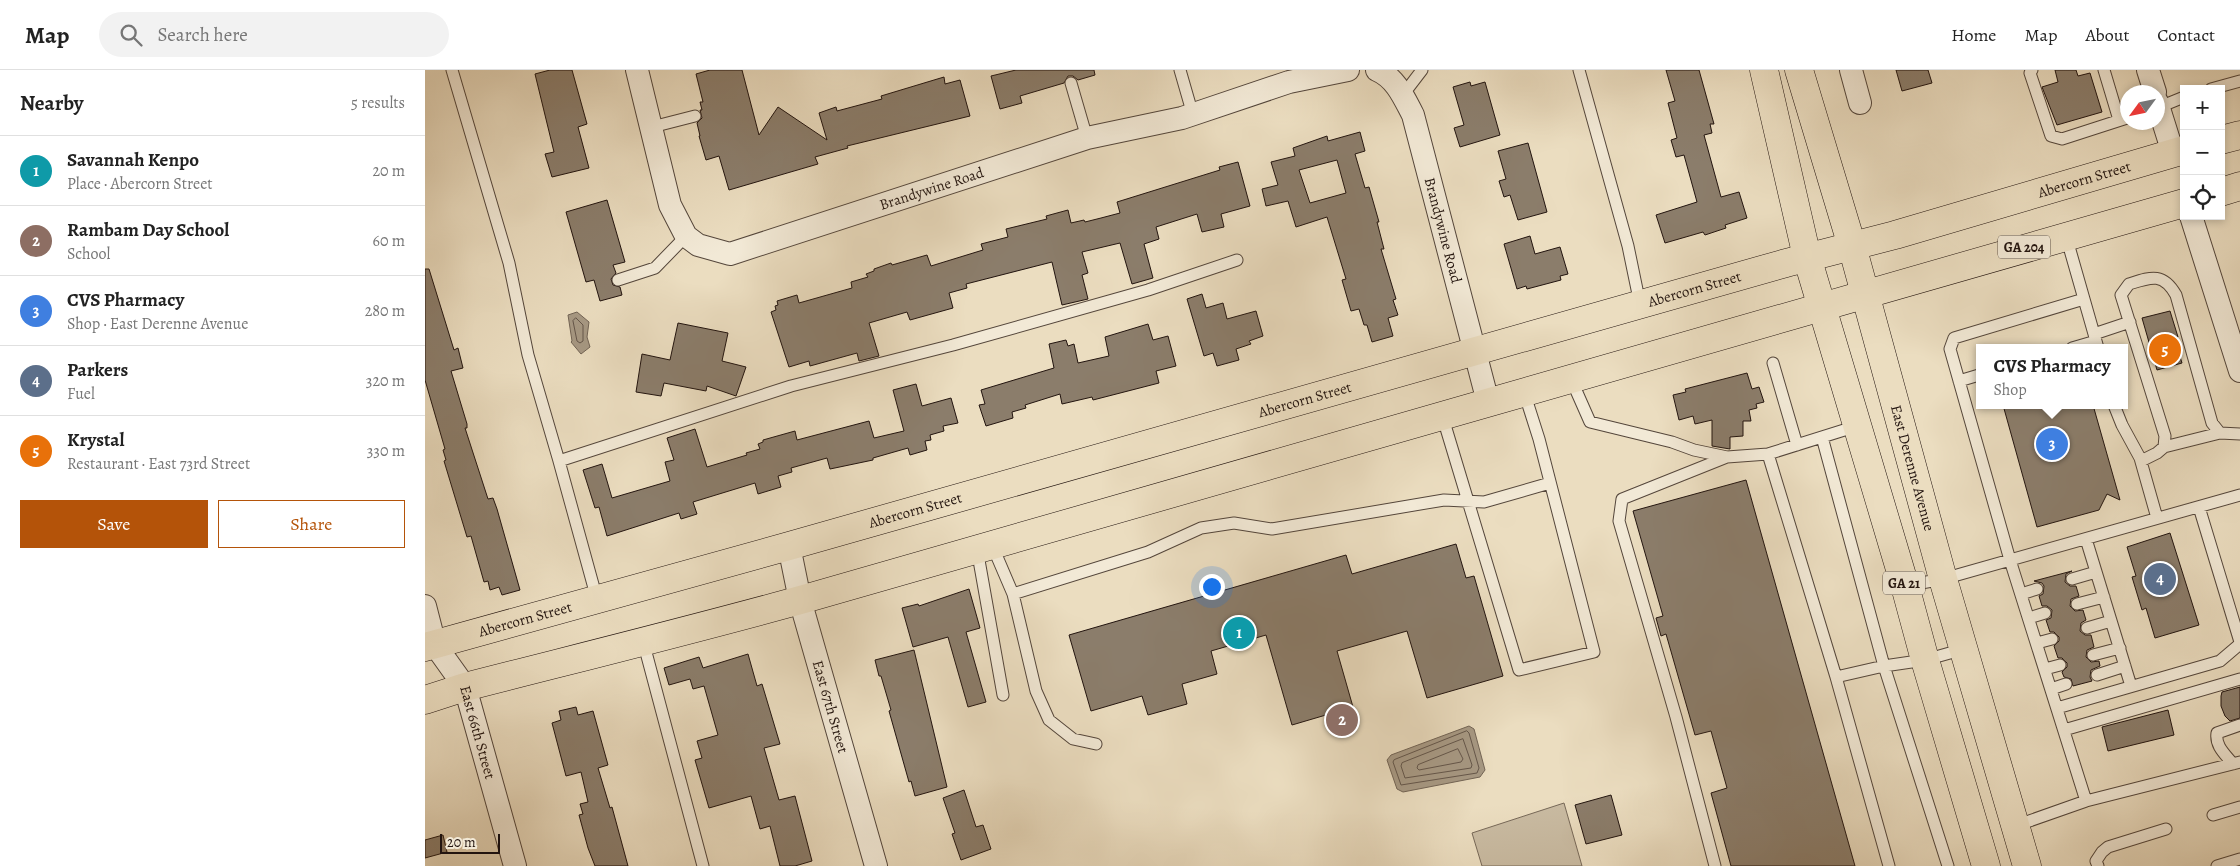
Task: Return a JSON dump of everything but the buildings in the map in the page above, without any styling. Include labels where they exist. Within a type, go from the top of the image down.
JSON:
[{"type":"main road","points":[[1764,70],[1807,258]]},
{"type":"main road","name":"East Derenne Avenue","points":[[1799,70],[1853,246],[1943,579],[2027,866]]},
{"type":"main road","points":[[2225,139],[2240,135]]},
{"type":"main road","name":"Abercorn Street","points":[[430,646],[789,546],[1475,350],[1853,246],[2178,151]]},
{"type":"main road","points":[[2225,191],[2240,186]]},
{"type":"main road","name":"GA 204","points":[[1821,306],[2180,203]]},
{"type":"main road","name":"GA 21","points":[[1807,258],[1986,866]]},
{"type":"main road","points":[[425,700],[465,687],[800,600],[1821,306]]},
{"type":"street","points":[[637,70],[669,205],[686,236]]},
{"type":"street","name":"Brandywine Road","points":[[686,236],[698,245],[729,254],[1087,138],[1193,115],[1289,82],[1348,70]]},
{"type":"street","name":"Brandywine Road","points":[[1377,70],[1385,74],[1401,92],[1413,115],[1489,402]]},
{"type":"street","points":[[1851,70],[1861,103]]},
{"type":"street","points":[[2148,70],[2152,85]]},
{"type":"street","points":[[2165,121],[2178,151]]},
{"type":"street","points":[[2192,220],[2240,371]]},
{"type":"street","name":"East 67th Street","points":[[789,546],[800,600],[876,866]]},
{"type":"street","name":"East 66th Street","points":[[425,606],[430,646],[465,687],[515,866]]},
{"type":"lane","points":[[452,70],[509,263],[528,355],[597,600]]},
{"type":"lane","points":[[1180,70],[1193,115]]},
{"type":"lane","points":[[1401,92],[1409,87],[1422,70]]},
{"type":"lane","points":[[1579,70],[1628,246],[1640,304]]},
{"type":"lane","points":[[2032,70],[2030,74],[2051,136],[2062,139],[2120,120]]},
{"type":"lane","points":[[2104,70],[2120,111]]},
{"type":"lane","points":[[2225,85],[2240,81]]},
{"type":"lane","points":[[1071,83],[1087,138]]},
{"type":"lane","points":[[2165,101],[2180,98]]},
{"type":"lane","points":[[652,127],[695,116]]},
{"type":"lane","points":[[618,280],[655,268],[686,236]]},
{"type":"lane","points":[[2066,236],[2096,341],[2130,322]]},
{"type":"lane","points":[[559,461],[791,386],[981,338],[1148,290],[1237,260]]},
{"type":"lane","points":[[2164,447],[2165,436],[2121,296],[2129,284],[2145,279],[2159,278],[2170,284],[2175,295],[2212,423],[2220,433]]},
{"type":"lane","points":[[2084,299],[1954,338],[1950,349],[2021,594],[2086,801]]},
{"type":"lane","points":[[1773,362],[1797,445]]},
{"type":"lane","points":[[1959,381],[1976,376]]},
{"type":"lane","points":[[1571,379],[1590,422],[1727,457],[1768,454],[1857,426]]},
{"type":"lane","points":[[1442,415],[1519,670],[1594,652],[1524,392]]},
{"type":"lane","points":[[2116,409],[2141,461],[2157,518]]},
{"type":"lane","points":[[2141,461],[2157,454],[2164,447],[2220,433],[2240,434]]},
{"type":"lane","points":[[1822,437],[1884,666],[1948,866]]},
{"type":"lane","points":[[1768,454],[1836,678],[1889,866]]},
{"type":"lane","points":[[1715,866],[1676,717],[1619,521],[1622,499],[1727,457]]},
{"type":"lane","points":[[1013,594],[1148,552],[1201,528],[1234,522],[1271,528],[1444,500],[1484,502],[1550,483]]},
{"type":"lane","points":[[1905,586],[1943,579],[2240,495]]},
{"type":"lane","points":[[2057,708],[2220,661],[2240,643],[2199,506]]},
{"type":"lane","points":[[2086,539],[2131,686]]},
{"type":"lane","points":[[985,547],[1013,594],[1036,691],[1049,720],[1073,739],[1096,744]]},
{"type":"lane","points":[[985,547],[1003,695]]},
{"type":"lane","points":[[2072,579],[2096,572]]},
{"type":"lane","points":[[2021,594],[2037,589]]},
{"type":"lane","points":[[2077,604],[2104,597]]},
{"type":"lane","points":[[2029,618],[2045,613]]},
{"type":"lane","points":[[2087,628],[2111,621]]},
{"type":"lane","points":[[2037,643],[2052,638]]},
{"type":"lane","points":[[643,641],[703,866]]},
{"type":"lane","points":[[2093,655],[2119,648]]},
{"type":"lane","points":[[1836,678],[1884,666],[1925,660],[1964,649]]},
{"type":"lane","points":[[2220,661],[2223,683]]},
{"type":"lane","points":[[2045,669],[2059,665]]},
{"type":"lane","points":[[2097,675],[2125,666]]},
{"type":"lane","points":[[2064,730],[2240,679]]},
{"type":"lane","points":[[2051,689],[2066,684]]},
{"type":"lane","points":[[2237,763],[2219,747],[2216,739],[2217,733],[2222,730],[2240,725]]},
{"type":"lane","points":[[2015,826],[2086,801],[2237,763]]},
{"type":"lane","points":[[2213,815],[2240,807]]},
{"type":"lane","points":[[2098,866],[2096,861],[2101,852],[2108,846],[2166,829]]},
{"type":"lane","points":[[2217,866],[2240,859]]},
{"type":"shaded area","points":[[1564,803],[1582,866],[1482,866],[1472,833]]},
{"type":"water","points":[[577,312],[589,322],[587,337],[590,347],[581,354],[571,342],[568,315]]},
{"type":"water","points":[[1469,726],[1474,729],[1485,770],[1480,777],[1403,792],[1397,789],[1387,760],[1391,755]]},
{"type":"place","name":"Krystal","points":[[2165,350]]},
{"type":"place","name":"CVS Pharmacy","points":[[2052,444]]},
{"type":"place","name":"Parkers","points":[[2160,579]]},
{"type":"place","name":"Savannah Kenpo","points":[[1239,633]]},
{"type":"place","name":"Rambam Day School","points":[[1342,720]]}]
